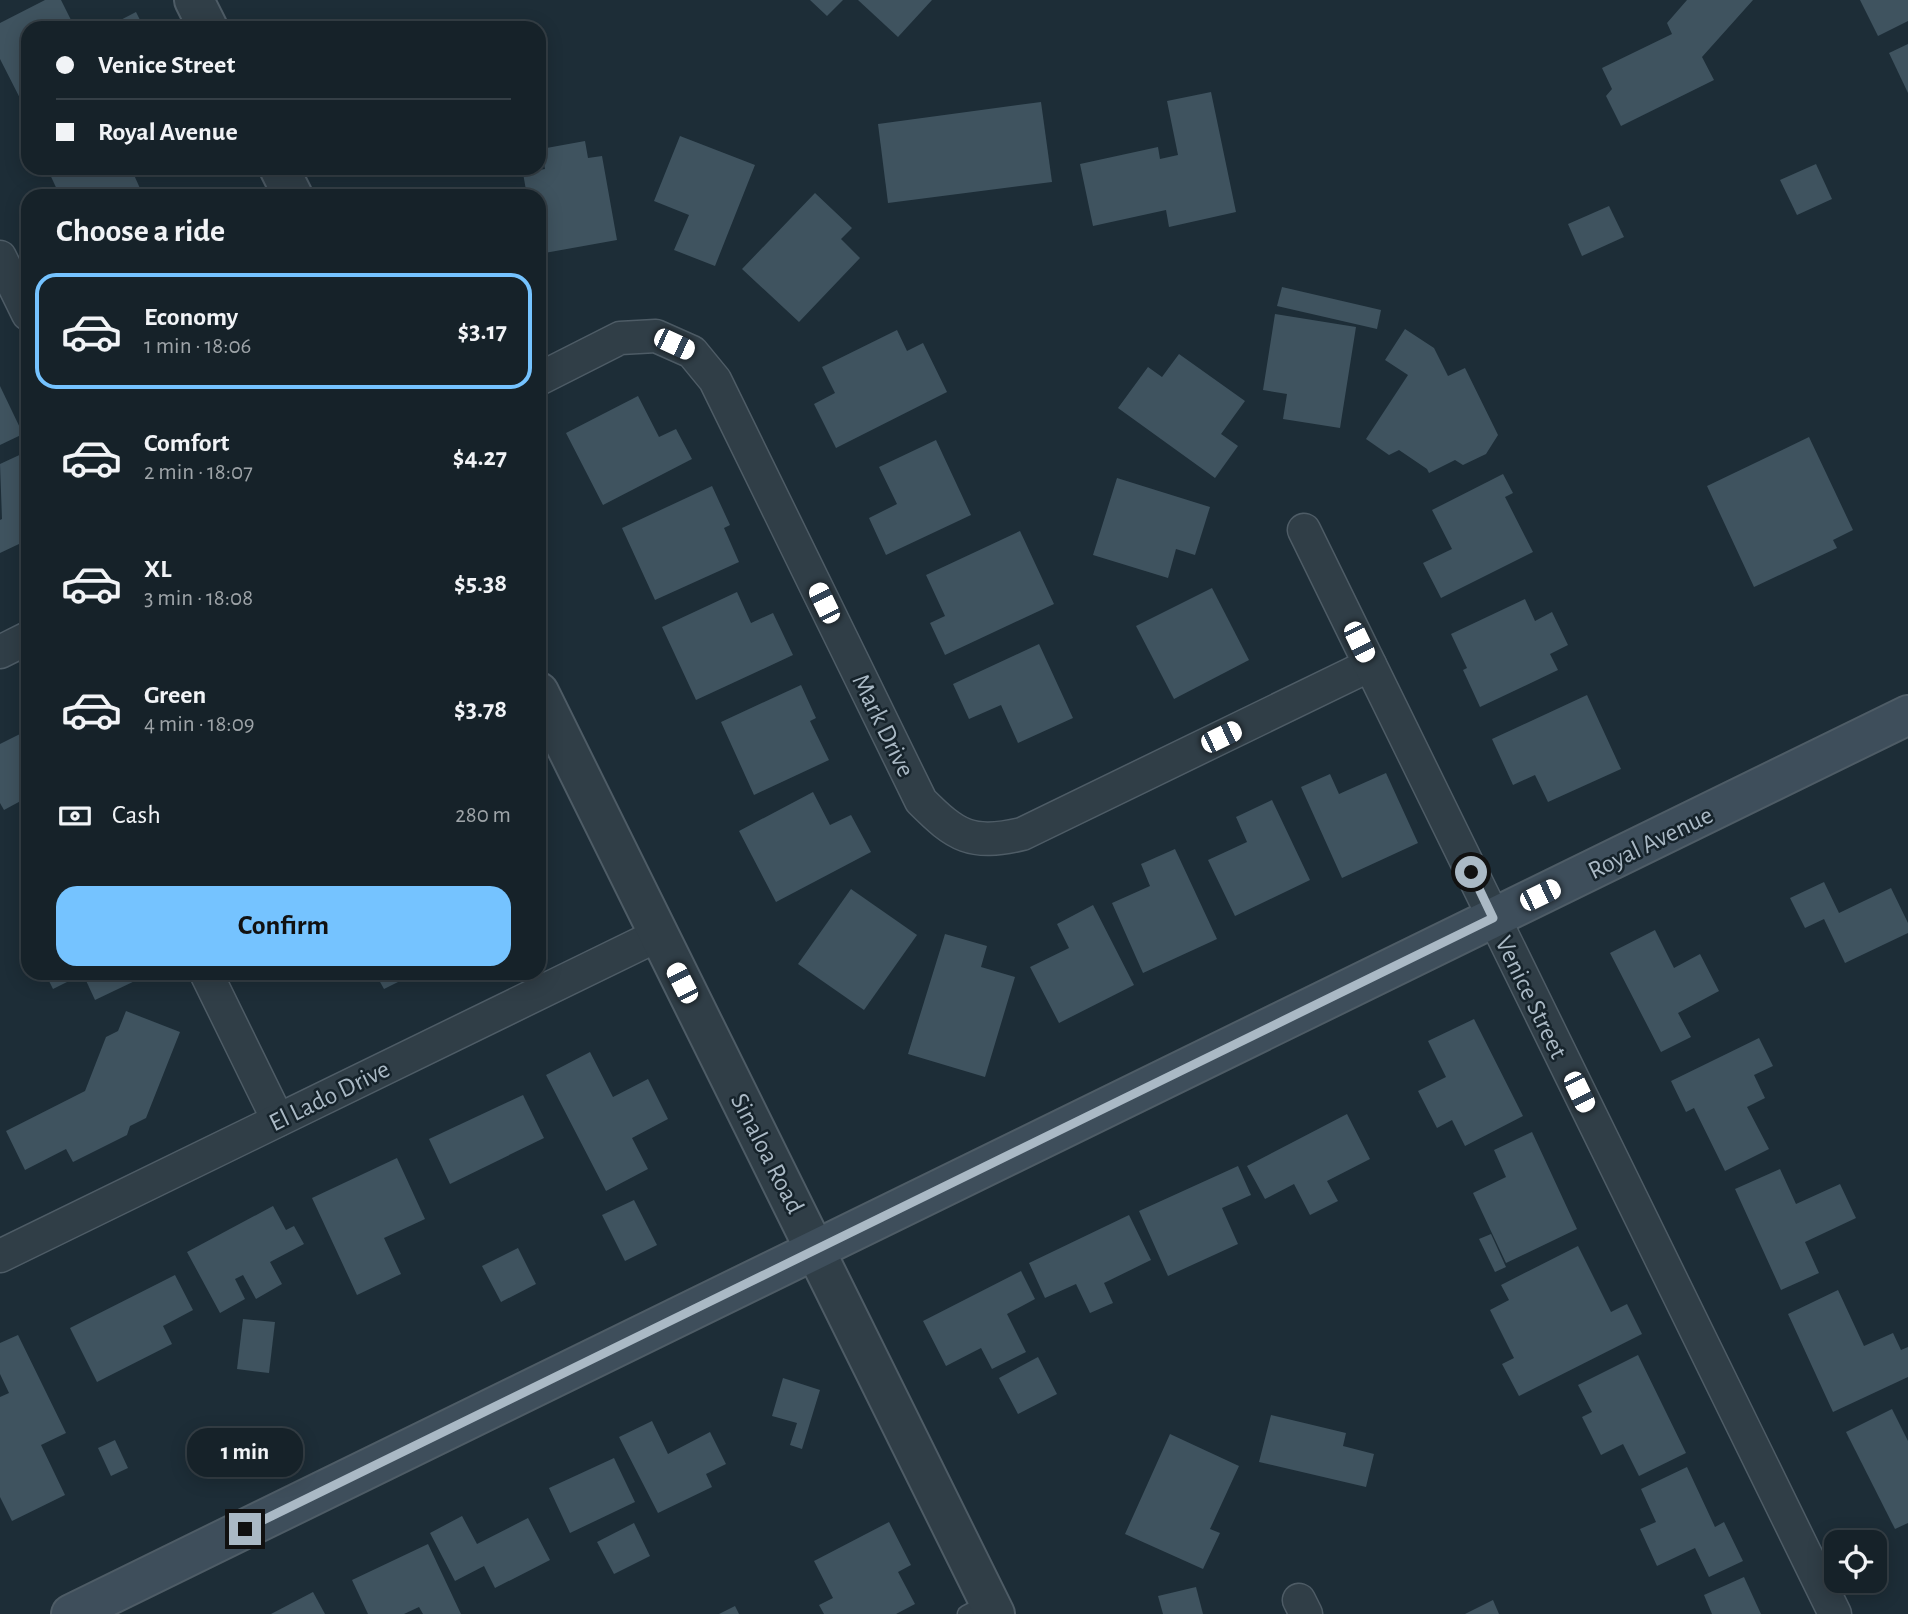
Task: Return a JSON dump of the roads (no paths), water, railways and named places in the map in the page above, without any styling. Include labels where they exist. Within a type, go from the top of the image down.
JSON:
[{"type":"main road","name":"Royal Avenue","points":[[71,1614],[1908,715]]},
{"type":"street","points":[[194,0],[204,21]]},
{"type":"street","points":[[0,257],[21,300]]},
{"type":"street","name":"Mark Drive","points":[[546,375],[620,338],[656,336],[692,352],[715,380],[921,800],[946,826],[971,838],[998,840],[1021,834],[1370,665]]},
{"type":"street","name":"Venice Street","points":[[1304,530],[1835,1614]]},
{"type":"street","points":[[0,652],[21,642]]},
{"type":"street","name":"Sinaloa Road","points":[[546,706],[657,935],[816,1249],[984,1610]]},
{"type":"street","name":"El Lado Drive","points":[[0,1256],[657,935]]},
{"type":"street","points":[[209,980],[278,1120]]}]
